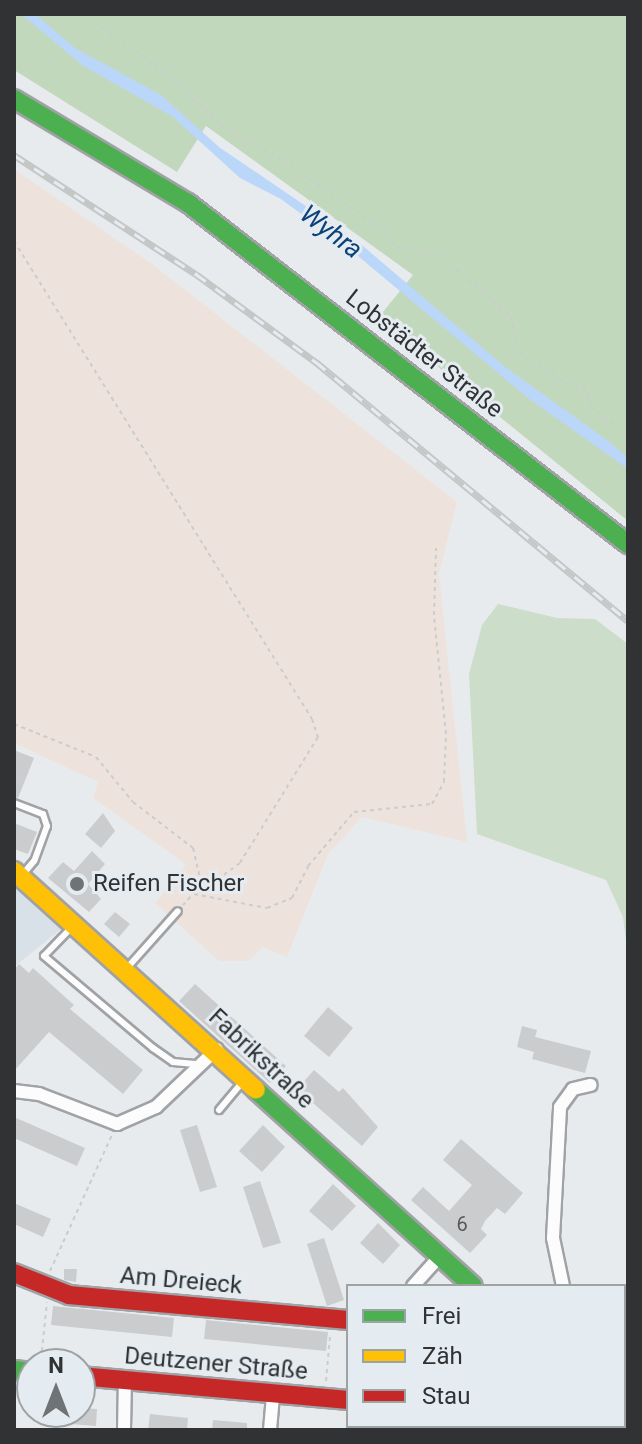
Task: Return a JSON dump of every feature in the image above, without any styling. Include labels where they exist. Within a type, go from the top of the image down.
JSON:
[{"type":"main road","name":"Lobstädter Straße","points":[[14,99],[188,203],[628,544]]},
{"type":"main road","name":"Fabrikstraße","points":[[17,874],[217,1049],[471,1284]]},
{"type":"main road","name":"Am Dreieck","points":[[14,1273],[48,1290],[340,1319]]},
{"type":"main road","name":"Deutzener Straße","points":[[96,1377],[346,1400]]},
{"type":"street","points":[[14,1091],[39,1094],[117,1124],[156,1107],[217,1049]]},
{"type":"street","points":[[563,1284],[553,1238],[560,1107],[573,1089],[591,1085]]},
{"type":"street","points":[[415,1284],[440,1256]]},
{"type":"street","points":[[124,1430],[125,1380]]},
{"type":"street","points":[[270,1430],[273,1393]]},
{"type":"lane","points":[[14,803],[43,814],[47,826],[34,861],[17,874]]},
{"type":"lane","points":[[126,969],[178,911]]},
{"type":"lane","points":[[74,924],[44,956],[173,1062],[201,1064]]},
{"type":"lane","points":[[219,1110],[246,1077]]},
{"type":"path","points":[[83,14],[163,71],[222,126],[284,161],[397,247],[438,254],[511,316],[518,352],[566,383],[584,388],[591,407],[628,435]]},
{"type":"path","points":[[14,241],[312,719],[318,737],[240,863],[212,883],[201,885],[178,911]]},
{"type":"path","points":[[193,894],[267,908],[292,898],[308,866],[354,812],[432,804],[444,782],[446,734],[434,615],[436,548]]},
{"type":"path","points":[[14,724],[96,757],[133,802],[193,848],[201,885]]},
{"type":"path","points":[[42,1348],[51,1266],[117,1124]]},
{"type":"path","points":[[324,1398],[340,1319]]},
{"type":"shaded area","points":[[14,169],[152,264],[457,502],[439,574],[467,842],[362,817],[328,854],[287,957],[263,947],[249,961],[219,961],[155,903],[186,864],[93,798],[98,782],[14,743]]},
{"type":"shaded area","points":[[14,887],[66,925],[14,967]]},
{"type":"green space","points":[[14,14],[628,14],[628,521],[378,318],[413,275],[206,126],[177,172],[14,70]]},
{"type":"green space","points":[[498,604],[557,618],[595,619],[628,644],[628,957],[623,917],[606,880],[477,834],[469,674],[482,625]]},
{"type":"water","name":"Wyhra","points":[[21,14],[35,14],[75,48],[161,95],[219,147],[357,241],[504,366],[611,443],[628,458],[628,469],[528,398],[358,256],[281,199],[240,178],[173,117],[82,65]]},
{"type":"building","points":[[14,750],[34,758],[18,798],[14,797]]},
{"type":"building","points":[[103,813],[115,831],[101,848],[85,834]]},
{"type":"building","points":[[14,823],[37,832],[28,854],[14,849]]},
{"type":"building","points":[[92,851],[105,864],[88,884],[101,899],[89,912],[48,878],[63,862],[74,871]]},
{"type":"building","points":[[123,876],[132,885],[124,894],[115,886]]},
{"type":"building","points":[[115,912],[130,924],[119,937],[104,924]]},
{"type":"building","points":[[19,964],[29,973],[33,968],[74,1005],[70,1009],[143,1070],[123,1094],[49,1032],[14,1071],[14,970]]},
{"type":"building","points":[[195,984],[286,1066],[270,1083],[179,1001]]},
{"type":"building","points":[[328,1007],[353,1028],[329,1057],[304,1036]]},
{"type":"building","points":[[522,1026],[537,1030],[535,1037],[591,1051],[585,1073],[532,1059],[534,1052],[517,1047]]},
{"type":"building","points":[[314,1070],[339,1092],[343,1088],[378,1127],[362,1146],[297,1089]]},
{"type":"building","points":[[14,1117],[85,1148],[77,1166],[14,1138]]},
{"type":"building","points":[[197,1125],[217,1187],[200,1192],[180,1130]]},
{"type":"building","points":[[263,1125],[285,1147],[262,1172],[239,1151]]},
{"type":"building","points":[[461,1139],[523,1193],[505,1214],[497,1208],[485,1221],[481,1229],[487,1235],[470,1253],[411,1200],[423,1187],[449,1211],[472,1185],[443,1160]]},
{"type":"building","points":[[260,1181],[281,1243],[263,1248],[243,1187]]},
{"type":"building","points":[[333,1184],[356,1206],[332,1231],[309,1211]]},
{"type":"building","points":[[14,1203],[51,1219],[43,1237],[14,1224]]},
{"type":"building","points":[[378,1223],[400,1245],[383,1264],[360,1243]]},
{"type":"building","points":[[324,1238],[344,1300],[327,1306],[307,1244]]},
{"type":"building","points":[[64,1269],[77,1269],[76,1282],[64,1280]]},
{"type":"building","points":[[53,1306],[174,1318],[172,1337],[51,1325]]},
{"type":"building","points":[[206,1320],[328,1332],[326,1351],[204,1339]]},
{"type":"building","points":[[150,1414],[188,1418],[187,1430],[148,1430]]},
{"type":"building","points":[[213,1420],[247,1423],[247,1430],[212,1430]]},
{"type":"railway","points":[[14,155],[196,274],[316,362],[628,621]]},
{"type":"traffic: fast","points":[[14,99],[188,203],[628,544]]},
{"type":"traffic: fast","points":[[256,1090],[471,1284]]},
{"type":"traffic: slow","points":[[14,871],[256,1090]]},
{"type":"traffic: jam","points":[[14,1273],[69,1295],[346,1320]]},
{"type":"traffic: jam","points":[[96,1377],[346,1400]]},
{"type":"place","name":"Reifen Fischer","points":[[77,884]]}]
